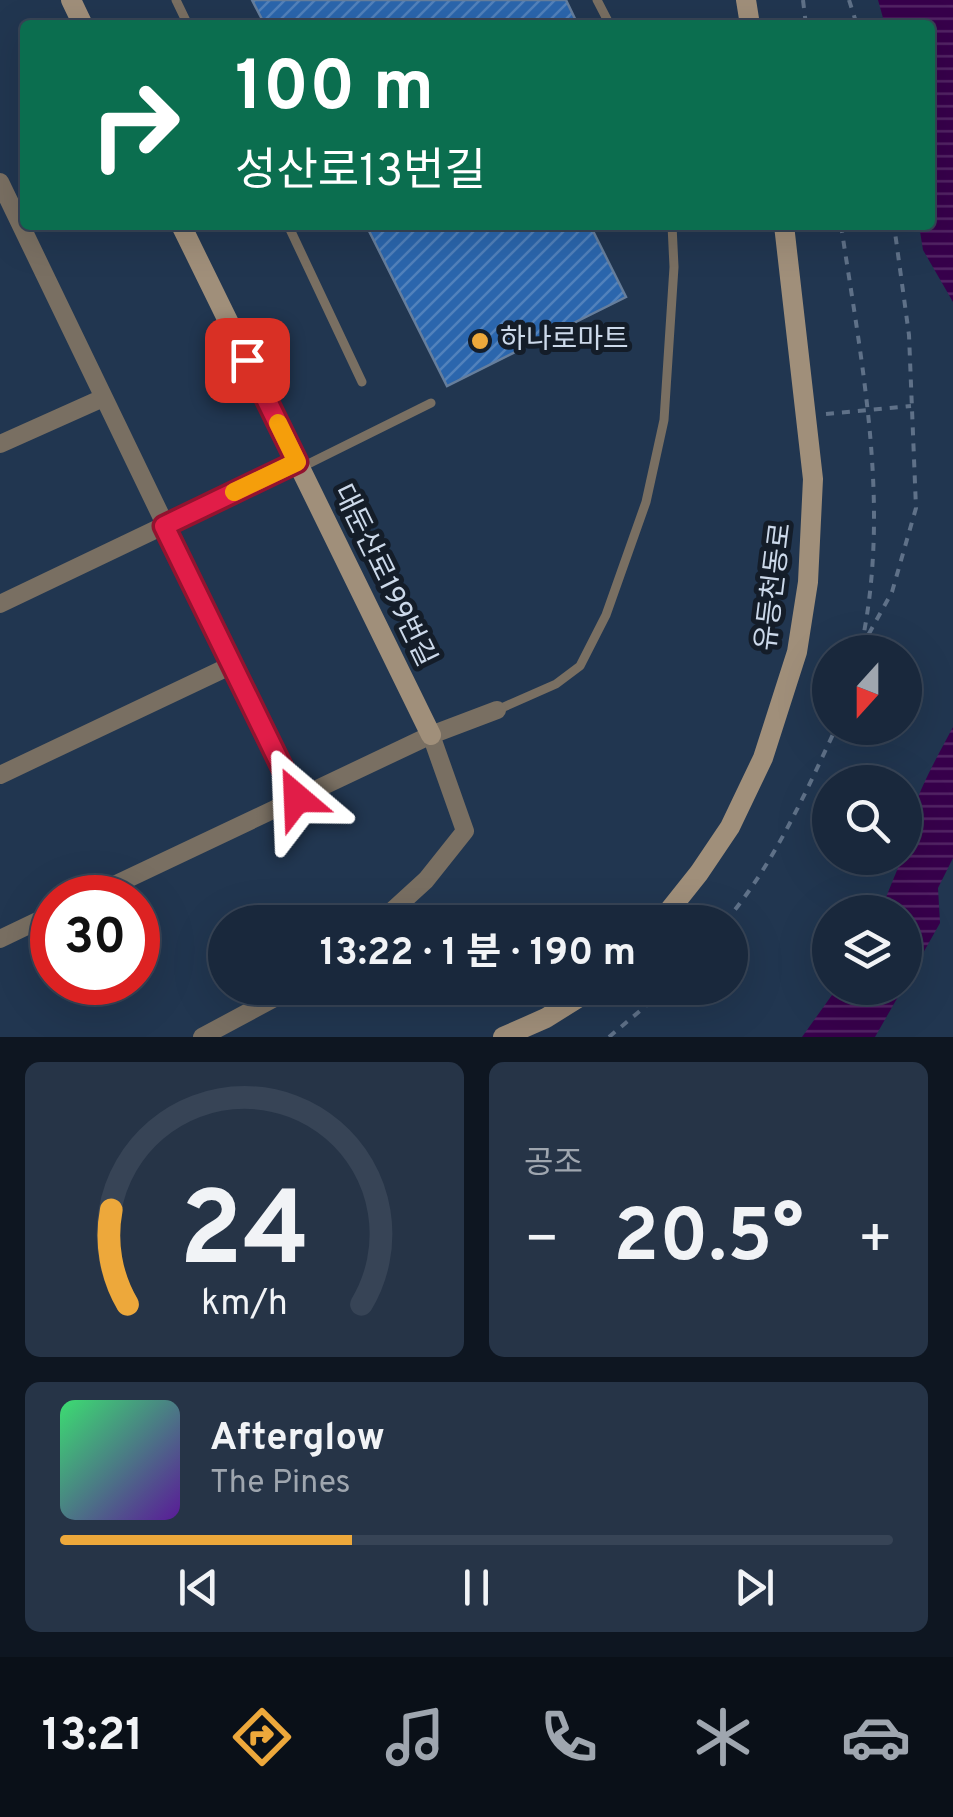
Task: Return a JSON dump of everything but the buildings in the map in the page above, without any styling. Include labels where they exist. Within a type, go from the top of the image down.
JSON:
[{"type":"main road","name":"대둔산로199번길","points":[[183,230],[431,735]]},
{"type":"main road","name":"유등천동로","points":[[673,905],[730,828],[763,758],[792,671],[808,582],[813,480],[785,230]]},
{"type":"main road","points":[[503,1037],[567,1005]]},
{"type":"street","points":[[0,182],[20,224]]},
{"type":"street","points":[[23,230],[297,798]]},
{"type":"street","points":[[0,444],[103,398]]},
{"type":"street","points":[[0,604],[298,465]]},
{"type":"street","points":[[0,774],[232,665]]},
{"type":"street","points":[[135,875],[431,735],[496,710]]},
{"type":"street","points":[[399,905],[426,880],[465,831],[431,735]]},
{"type":"street","points":[[0,939],[30,925]]},
{"type":"street","points":[[202,1037],[261,1005]]},
{"type":"lane","points":[[290,230],[362,382]]},
{"type":"lane","points":[[496,710],[556,684],[580,666],[606,615],[646,502],[664,420],[674,267],[672,230]]},
{"type":"lane","points":[[298,465],[430,403]]},
{"type":"path","points":[[842,230],[875,458],[864,635]]},
{"type":"path","points":[[869,635],[892,592],[916,508],[909,334],[895,230]]},
{"type":"path","points":[[806,416],[912,406]]},
{"type":"path","points":[[738,905],[794,821],[828,745]]},
{"type":"path","points":[[609,1037],[648,1005]]},
{"type":"shaded area","points":[[878,0],[953,0],[953,302],[923,250],[920,230],[935,230],[935,20],[884,20]]},
{"type":"shaded area","points":[[953,727],[953,858],[938,888],[940,923],[922,955],[922,895],[887,895],[895,875],[922,875],[922,788]]},
{"type":"shaded area","points":[[825,1005],[893,1005],[875,1037],[802,1037]]},
{"type":"slow traffic","points":[[234,492],[297,462],[278,423]]},
{"type":"place","name":"하나로마트","points":[[480,341]]},
{"type":"route","points":[[247,360],[297,462],[164,526],[297,798]]}]
